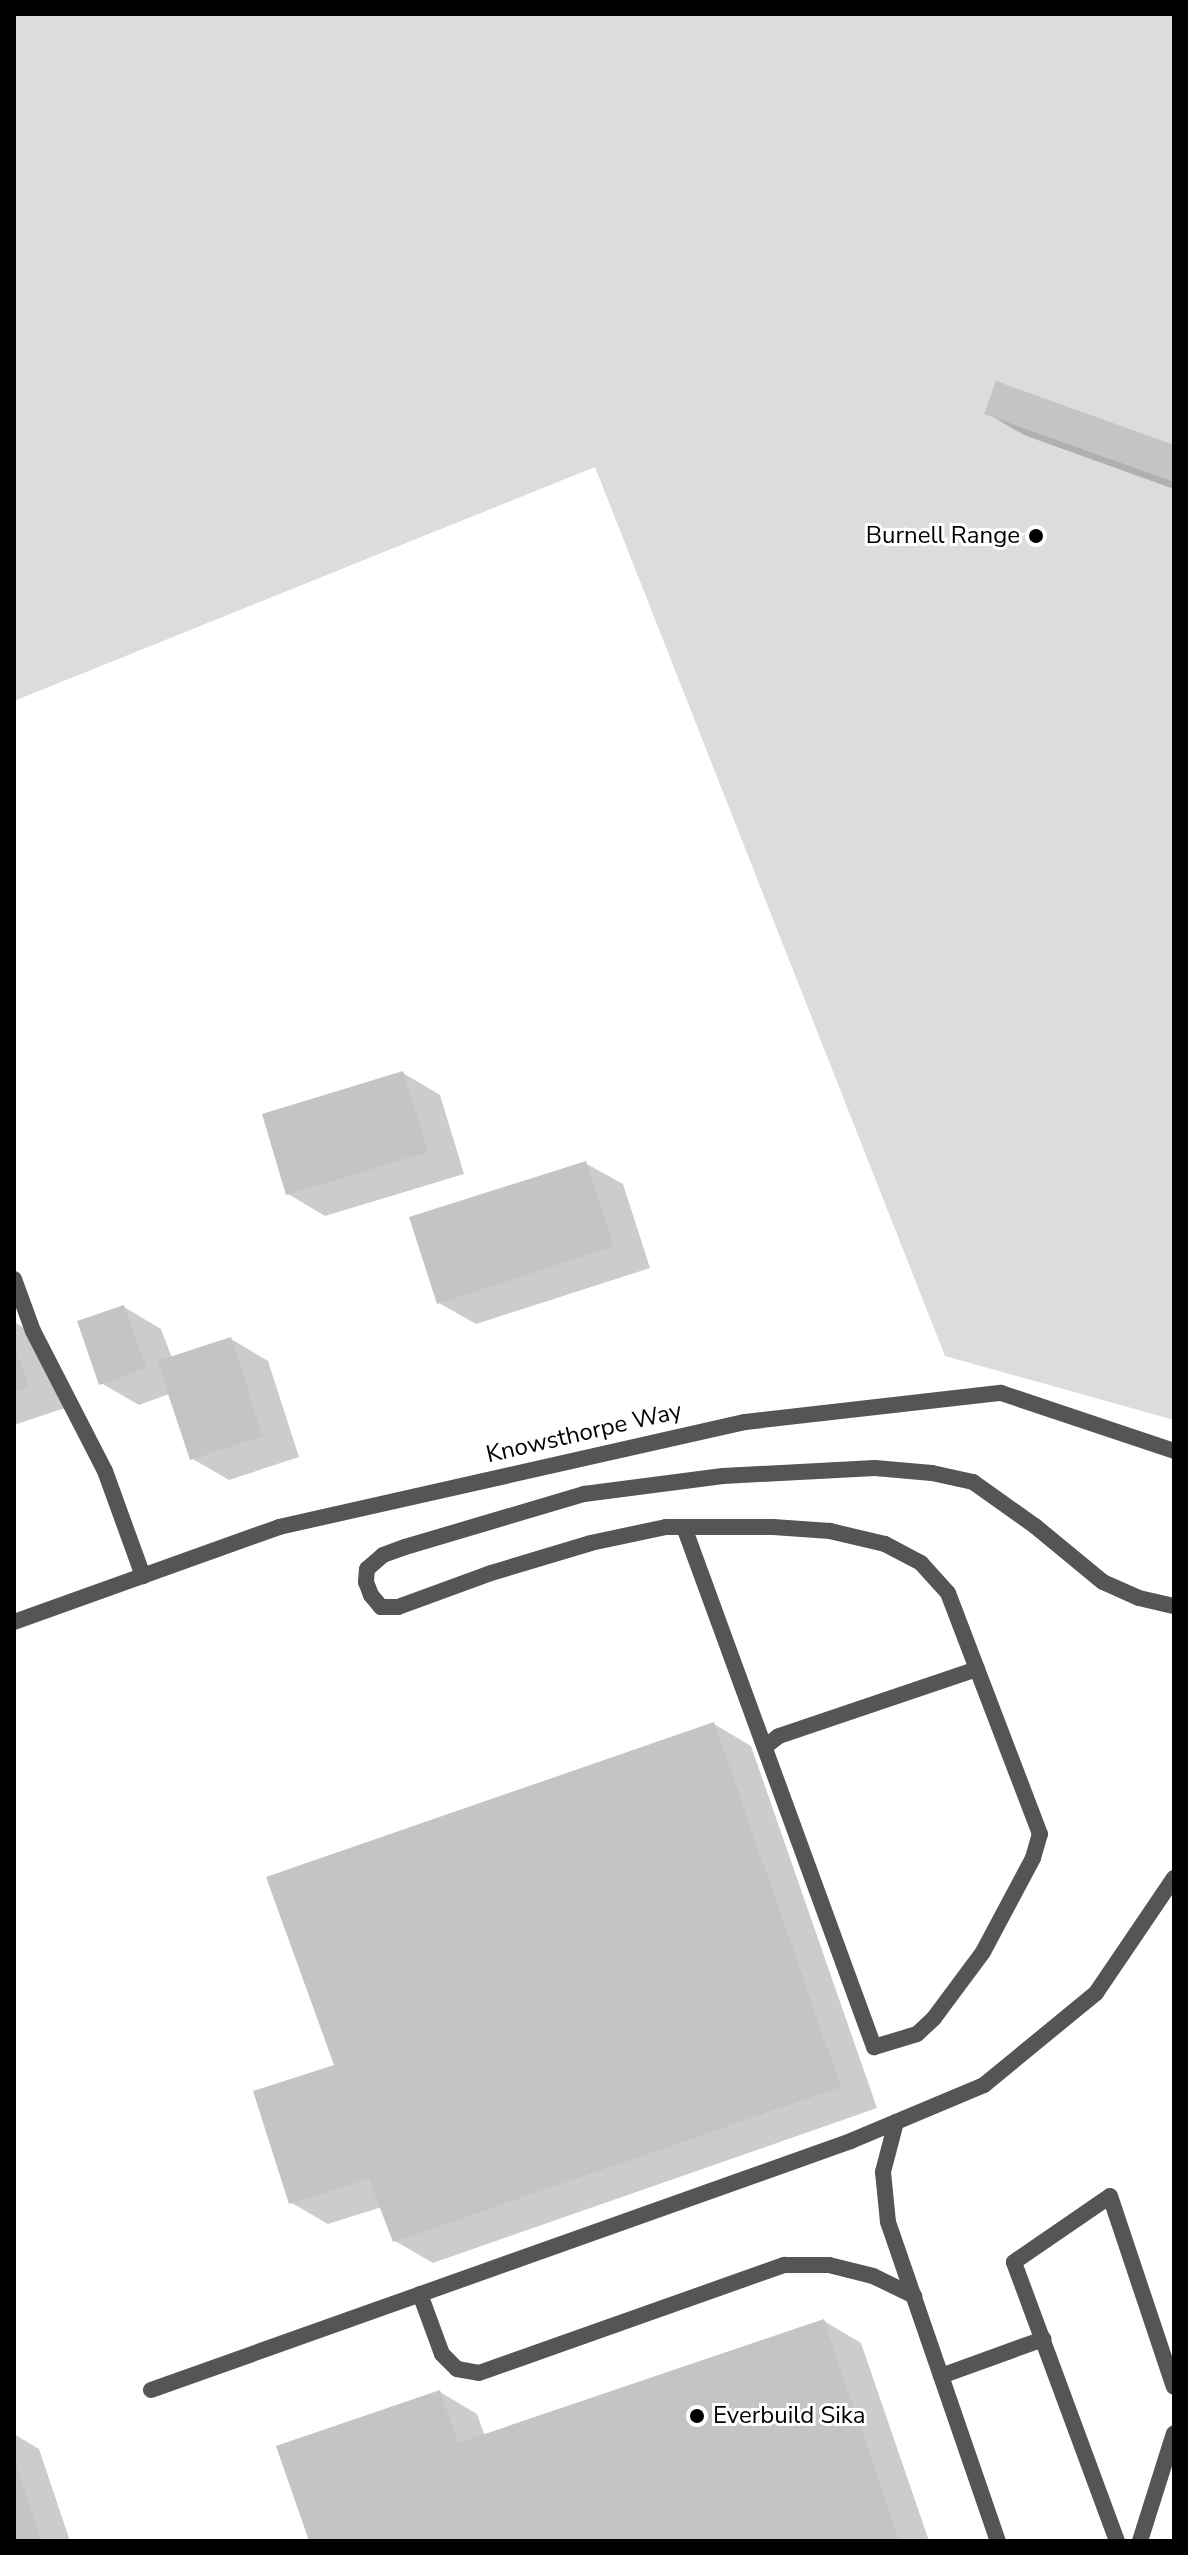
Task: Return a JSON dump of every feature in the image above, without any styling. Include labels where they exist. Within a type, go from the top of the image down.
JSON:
[{"type":"street","points":[[14,1279],[33,1331],[105,1471],[143,1576]]},
{"type":"street","name":"Knowsthorpe Way","points":[[14,1622],[279,1527],[745,1422],[1001,1393],[1174,1451]]},
{"type":"street","points":[[684,1527],[874,2047],[917,2034],[934,2018],[983,1952],[1033,1858],[1040,1834],[948,1593],[921,1563],[885,1544],[830,1531],[684,1527],[666,1527],[591,1543],[491,1573],[398,1607],[381,1607],[366,1582],[367,1569],[383,1555],[584,1494],[723,1476],[875,1468],[932,1473],[973,1482],[1035,1526],[1103,1582],[1139,1598],[1174,1606]]},
{"type":"street","points":[[766,1746],[779,1736],[977,1669]]},
{"type":"street","points":[[151,2390],[896,2122],[984,2085],[1096,1993],[1174,1878]]},
{"type":"street","points":[[896,2122],[883,2172],[888,2222],[998,2541]]},
{"type":"street","points":[[1117,2541],[1014,2262],[1110,2196],[1174,2387]]},
{"type":"street","points":[[420,2294],[442,2354],[457,2369],[479,2373],[784,2265],[829,2265],[873,2276],[914,2296]]},
{"type":"street","points":[[941,2376],[1043,2339]]},
{"type":"street","points":[[1140,2541],[1174,2433]]},
{"type":"shaded area","points":[[14,14],[1174,14],[1174,1420],[945,1356],[595,467],[14,701]]},
{"type":"building","points":[[996,381],[1174,445],[1174,482],[984,414]]},
{"type":"building","points":[[403,1071],[428,1152],[286,1195],[262,1114]]},
{"type":"building","points":[[586,1161],[614,1246],[437,1304],[409,1217]]},
{"type":"building","points":[[124,1305],[146,1368],[99,1385],[77,1321]]},
{"type":"building","points":[[231,1337],[263,1436],[190,1460],[157,1361]]},
{"type":"building","points":[[14,1344],[29,1387],[14,1392]]},
{"type":"building","points":[[714,1722],[841,2087],[393,2242],[369,2179],[289,2204],[253,2091],[334,2065],[266,1877]]},
{"type":"building","name":"Everbuild Sika","points":[[824,2319],[899,2541],[309,2541],[276,2446],[440,2390],[458,2443]]},
{"type":"building","points":[[15,2463],[41,2541],[14,2541]]},
{"type":"place","name":"Burnell Range","points":[[1036,536]]},
{"type":"place","name":"Everbuild Sika","points":[[697,2416]]}]
